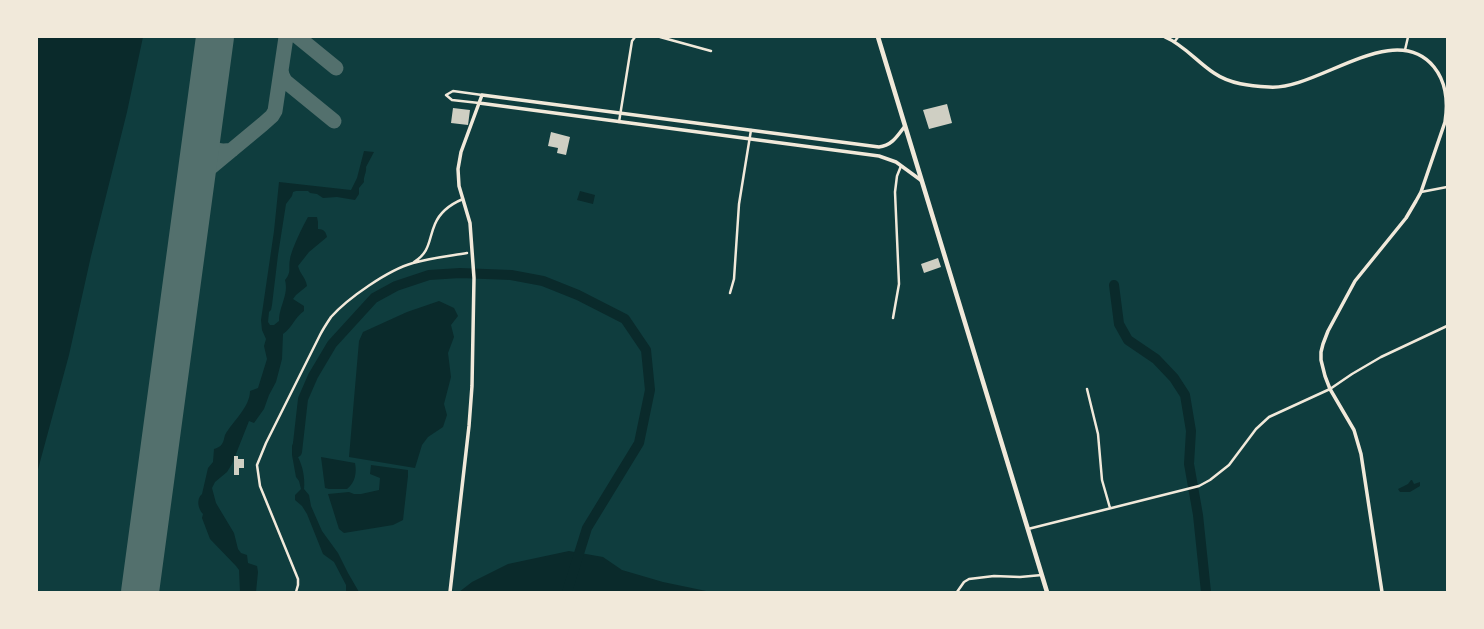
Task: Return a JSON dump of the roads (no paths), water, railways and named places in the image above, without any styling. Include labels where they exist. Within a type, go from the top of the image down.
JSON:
[{"type":"highway","points":[[878,37],[1048,592]]},
{"type":"main road","points":[[1165,37],[1175,42],[1213,72],[1231,82],[1272,87],[1294,85],[1336,66],[1374,54],[1405,50],[1420,55],[1432,65],[1441,78],[1446,98],[1447,111],[1445,122],[1421,192],[1406,218],[1355,281],[1328,332],[1323,344],[1321,360],[1322,368],[1330,389],[1354,430],[1361,454],[1382,592]]},
{"type":"main road","points":[[450,592],[469,426],[472,386],[474,264],[470,223],[458,178],[459,160],[482,95],[879,147],[892,142],[905,126]]},
{"type":"main road","points":[[479,104],[878,156],[890,159],[901,165],[922,181]]},
{"type":"main road","points":[[878,156],[879,147]]},
{"type":"street","points":[[619,122],[632,41],[634,37]]},
{"type":"street","points":[[660,37],[711,51]]},
{"type":"street","points":[[1175,42],[1178,37]]},
{"type":"street","points":[[1405,50],[1408,37]]},
{"type":"street","points":[[479,104],[452,100],[446,95],[453,91],[482,95]]},
{"type":"street","points":[[730,293],[735,271],[739,204],[751,130]]},
{"type":"street","points":[[893,318],[899,284],[895,192],[897,176],[901,165]]},
{"type":"street","points":[[1421,192],[1447,187]]},
{"type":"street","points":[[296,592],[298,579],[260,486],[257,465],[266,443],[326,324],[339,309],[370,285],[422,257],[429,243],[435,224],[442,213],[454,203],[463,199]]},
{"type":"street","points":[[413,263],[467,253]]},
{"type":"street","points":[[1028,529],[1199,486],[1210,480],[1230,465],[1256,429],[1269,417],[1330,389],[1375,360],[1447,326]]},
{"type":"street","points":[[1087,389],[1098,434],[1102,480],[1110,508]]},
{"type":"street","points":[[958,592],[964,582],[969,579],[994,576],[1010,577],[1042,575]]},
{"type":"water","points":[[37,37],[143,37],[127,112],[91,256],[69,355],[37,473]]},
{"type":"water","points":[[364,151],[374,152],[366,167],[364,182],[359,188],[359,194],[355,200],[337,197],[323,198],[308,191],[296,191],[293,192],[286,204],[272,305],[269,312],[268,322],[270,325],[274,325],[279,321],[280,310],[286,291],[285,280],[289,272],[291,254],[308,217],[317,217],[318,229],[324,231],[327,237],[309,252],[298,266],[307,286],[293,299],[304,306],[304,311],[283,334],[282,359],[276,382],[264,409],[254,423],[249,421],[232,464],[227,472],[215,482],[212,488],[216,503],[234,533],[238,549],[241,553],[247,555],[248,563],[257,566],[258,572],[256,592],[240,592],[239,570],[210,539],[202,518],[203,514],[199,507],[198,501],[202,494],[208,468],[213,462],[214,449],[219,447],[224,441],[228,430],[247,403],[250,391],[258,388],[267,359],[264,346],[266,339],[262,330],[261,320],[274,231],[279,182],[351,190],[357,178]]},
{"type":"water","points":[[580,191],[595,195],[593,204],[577,200]]},
{"type":"water","points":[[439,301],[454,308],[458,316],[451,325],[454,337],[448,353],[451,377],[444,404],[447,415],[443,427],[428,437],[422,445],[415,468],[349,457],[359,341],[363,332],[407,312]]},
{"type":"water","points":[[300,438],[301,451],[298,457],[303,473],[304,489],[309,495],[311,506],[322,531],[338,553],[359,592],[346,592],[346,585],[334,562],[323,554],[307,514],[302,506],[295,500],[295,495],[301,489],[299,481],[296,477],[292,446],[295,439]]},
{"type":"water","points":[[321,457],[355,463],[355,478],[350,487],[347,489],[325,488]]},
{"type":"water","points":[[371,465],[408,470],[403,520],[393,525],[344,533],[339,529],[328,494],[349,492],[361,494],[379,490],[380,478],[370,474]]},
{"type":"water","points":[[1411,480],[1414,484],[1420,482],[1420,486],[1410,492],[1400,492],[1398,489],[1408,484]]},
{"type":"water","points":[[569,551],[603,557],[622,570],[663,582],[711,592],[459,592],[472,582],[508,564]]},
{"type":"waterway","points":[[297,452],[303,399],[313,376],[332,344],[374,298],[396,286],[429,275],[460,273],[511,275],[543,281],[578,295],[625,319],[646,350],[650,390],[639,443],[587,528],[567,592]]},
{"type":"waterway","points":[[1114,285],[1119,324],[1128,340],[1156,359],[1174,378],[1185,395],[1191,431],[1189,464],[1198,515],[1206,592]]}]
